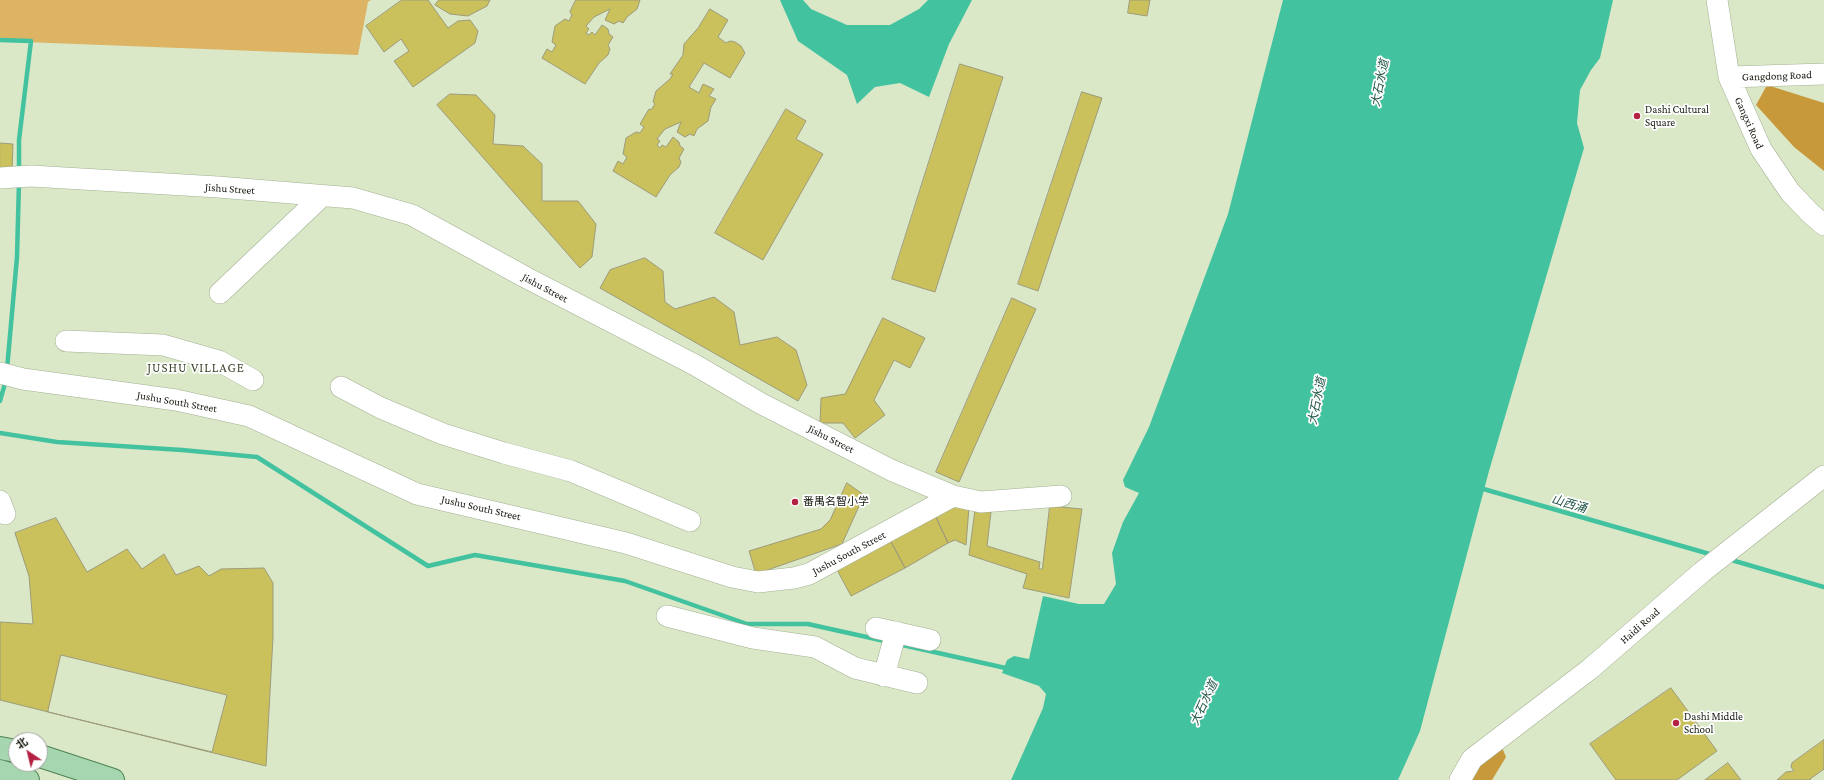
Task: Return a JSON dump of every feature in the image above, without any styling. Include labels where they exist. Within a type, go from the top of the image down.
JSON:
[{"type":"main road","points":[[48,759],[113,780]]},
{"type":"main road","points":[[0,771],[28,780]]},
{"type":"street","name":"Gangxi Road","points":[[1717,0],[1729,77],[1761,150],[1773,170],[1790,192],[1824,225]]},
{"type":"street","name":"Gangdong Road","points":[[1729,77],[1824,74]]},
{"type":"street","name":"Jishu Street","points":[[0,178],[31,176],[218,187],[353,198],[412,215],[525,277],[695,365],[760,403],[891,470],[953,496],[981,502],[1061,496]]},
{"type":"street","points":[[220,293],[322,196]]},
{"type":"street","points":[[66,341],[163,345],[219,361],[253,380]]},
{"type":"street","name":"Jushu South Street","points":[[0,373],[23,378],[176,400],[249,416],[417,494],[626,543],[732,578],[758,582],[794,578],[809,574],[953,496]]},
{"type":"street","points":[[341,387],[381,408],[443,434],[504,453],[571,471],[690,521]]},
{"type":"street","name":"Haidi Road","points":[[1460,780],[1472,759],[1590,669],[1702,572],[1732,550],[1824,476]]},
{"type":"street","points":[[667,616],[753,638],[815,647],[856,668],[917,683]]},
{"type":"street","points":[[876,628],[930,640]]},
{"type":"street","points":[[884,676],[896,632]]},
{"type":"shaded area","points":[[0,0],[371,0],[368,2],[358,55],[0,41]]},
{"type":"shaded area","points":[[1767,85],[1824,103],[1824,171],[1794,147],[1756,105]]},
{"type":"shaded area","points":[[1501,745],[1506,757],[1492,780],[1468,780],[1479,762]]},
{"type":"water","points":[[780,0],[803,0],[811,9],[847,25],[890,25],[919,9],[928,0],[972,0],[949,44],[929,97],[900,83],[875,87],[857,104],[847,75],[798,41]]},
{"type":"water","name":"大石水道","points":[[1283,0],[1613,0],[1600,58],[1591,70],[1580,90],[1577,123],[1584,148],[1489,471],[1420,731],[1398,780],[1011,780],[1043,708],[1046,694],[1039,686],[1002,673],[1007,660],[1014,656],[1029,659],[1043,596],[1079,604],[1104,604],[1116,584],[1112,553],[1123,522],[1139,493],[1125,487],[1123,480],[1149,427],[1228,214]]},
{"type":"building","points":[[402,0],[428,0],[448,28],[458,21],[470,20],[478,31],[475,43],[413,87],[394,61],[409,51],[401,39],[384,52],[366,26]]},
{"type":"building","points":[[439,0],[490,0],[487,6],[468,16],[450,14],[435,5]]},
{"type":"building","points":[[576,0],[640,0],[637,9],[627,17],[623,23],[619,21],[614,24],[605,20],[610,9],[594,17],[586,26],[589,29],[586,33],[589,35],[592,32],[595,35],[602,25],[608,29],[609,34],[613,37],[608,45],[610,49],[608,55],[599,63],[585,84],[542,58],[547,49],[552,52],[556,45],[552,42],[555,26],[565,19],[569,21],[572,15],[570,12]]},
{"type":"building","points":[[1130,0],[1150,0],[1147,16],[1128,13]]},
{"type":"building","points":[[710,9],[728,20],[718,37],[726,43],[730,41],[735,42],[741,46],[745,53],[730,78],[704,63],[689,87],[699,93],[703,84],[714,89],[709,96],[716,99],[711,107],[708,121],[697,129],[694,136],[690,134],[685,137],[677,132],[681,122],[665,129],[657,139],[660,141],[657,145],[660,148],[662,145],[666,147],[673,137],[684,149],[679,158],[681,162],[679,167],[670,175],[656,197],[613,171],[618,161],[623,164],[627,157],[623,154],[626,138],[636,132],[640,133],[644,127],[640,124],[649,109],[651,110],[655,104],[653,102],[656,91],[670,79],[673,74],[670,74],[683,55],[684,44],[698,28]]},
{"type":"building","points":[[960,64],[1003,77],[935,292],[892,279]]},
{"type":"building","points":[[1082,92],[1102,98],[1038,291],[1018,284]]},
{"type":"building","points":[[450,94],[476,95],[495,115],[493,144],[523,146],[542,164],[542,201],[578,201],[596,224],[592,257],[580,268],[437,105]]},
{"type":"building","points":[[786,109],[806,121],[796,139],[823,154],[763,260],[715,233]]},
{"type":"building","points":[[0,143],[13,144],[12,172],[0,172]]},
{"type":"building","points":[[645,258],[663,271],[665,302],[675,309],[714,297],[734,312],[740,345],[777,337],[796,350],[807,385],[798,401],[600,288],[610,270]]},
{"type":"building","points":[[1012,298],[1036,309],[959,482],[936,472]]},
{"type":"building","points":[[883,318],[925,338],[910,368],[894,360],[874,400],[885,415],[855,438],[843,423],[820,423],[821,398],[845,394]]},
{"type":"building","points":[[847,483],[864,495],[842,544],[756,574],[749,551],[821,529],[830,520]]},
{"type":"building","points":[[956,501],[969,507],[966,545],[955,540],[948,543],[934,513]]},
{"type":"building","points":[[1050,506],[1082,509],[1069,598],[1023,588],[1027,574],[969,555],[975,510],[991,512],[987,546],[1040,562],[1039,569],[1042,569]]},
{"type":"building","points":[[934,513],[948,543],[905,568],[889,538]]},
{"type":"building","points":[[56,518],[87,572],[127,549],[142,569],[164,554],[176,575],[199,566],[209,576],[221,569],[264,568],[273,583],[273,637],[266,766],[0,700],[0,622],[33,624],[29,576],[15,533]]},
{"type":"building","points":[[889,538],[905,568],[851,596],[835,566]]},
{"type":"building","points":[[61,655],[227,695],[212,752],[48,712]]},
{"type":"building","points":[[1671,688],[1717,751],[1677,780],[1616,780],[1590,744]]},
{"type":"building","points":[[1824,740],[1824,769],[1810,779],[1811,780],[1777,780],[1786,772],[1794,771],[1791,767],[1792,763]]},
{"type":"building","points":[[1728,763],[1741,780],[1705,780]]},
{"type":"waterway","points":[[0,40],[31,41],[19,140],[19,171]]},
{"type":"waterway","points":[[7,369],[17,257],[19,182]]},
{"type":"waterway","points":[[0,401],[6,380]]},
{"type":"waterway","points":[[0,433],[57,442],[182,450],[257,457],[428,566],[475,555],[625,581],[747,624],[808,624],[889,642]]},
{"type":"waterway","name":"山西涌","points":[[1480,488],[1713,555]]},
{"type":"waterway","name":"山西涌","points":[[1728,559],[1824,587]]},
{"type":"waterway","points":[[898,644],[1010,669]]},
{"type":"place","name":"Dashi Cultural Square","points":[[1637,116]]},
{"type":"place","name":"番禺名智小学","points":[[795,502]]},
{"type":"place","name":"Dashi Middle School","points":[[1676,723]]},
{"type":"district","name":"JUSHU VILLAGE","points":[[196,368]]}]
